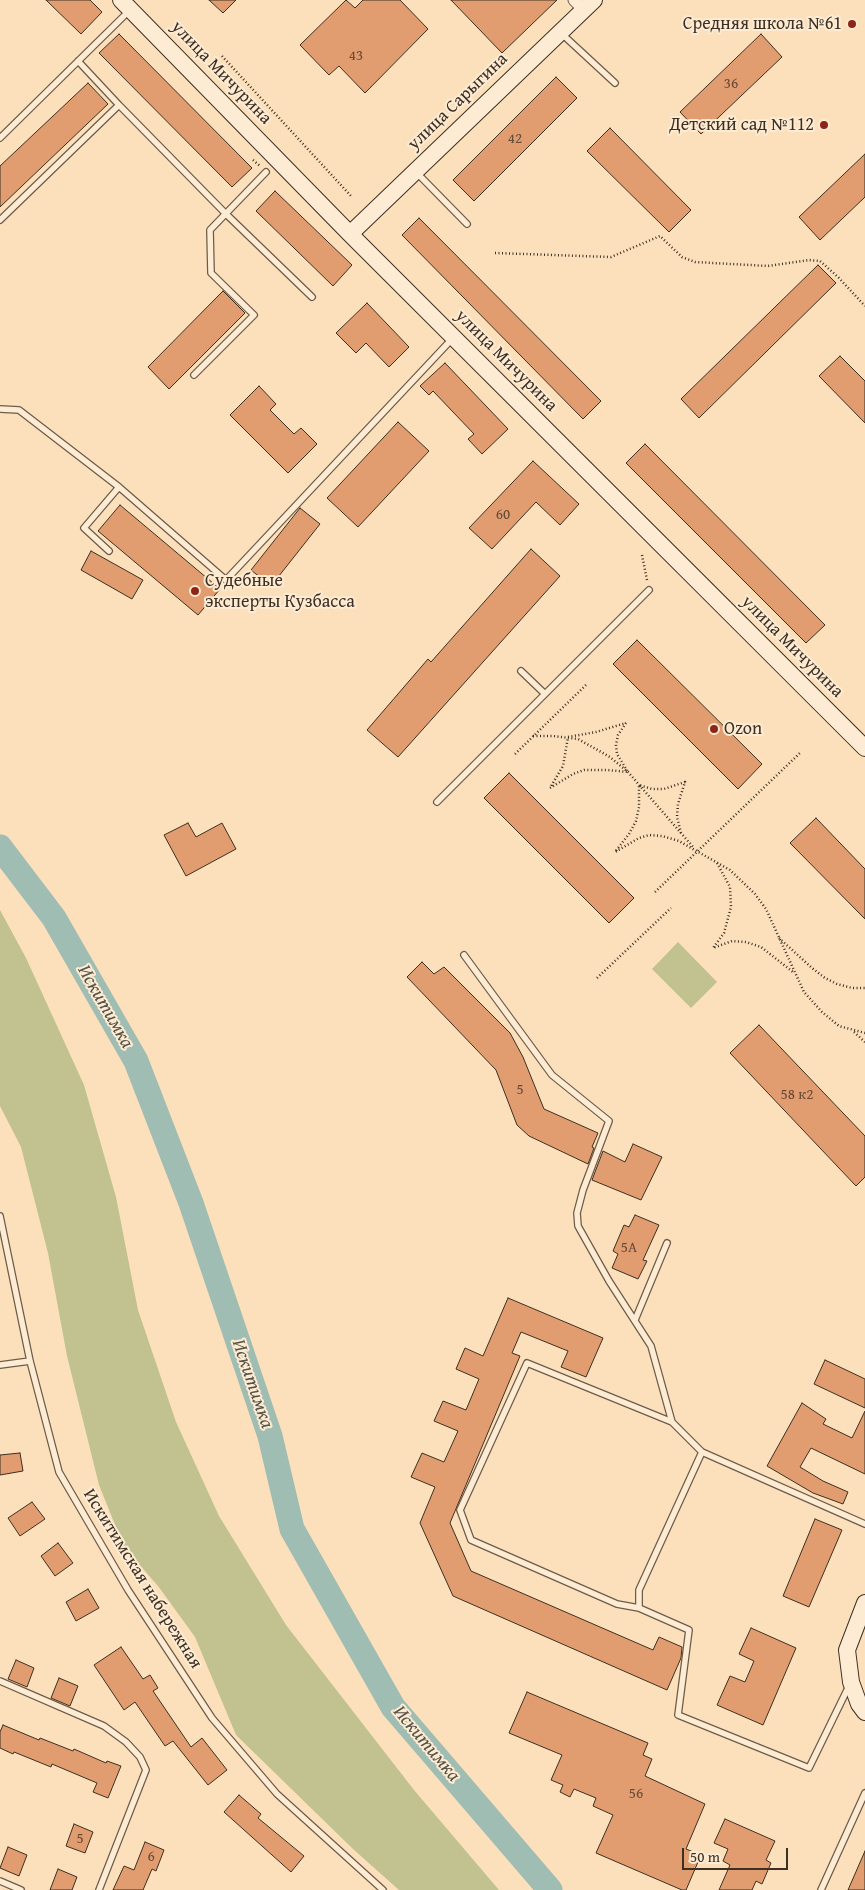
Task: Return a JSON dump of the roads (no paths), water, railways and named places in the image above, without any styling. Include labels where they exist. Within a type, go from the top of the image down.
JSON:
[{"type":"street","name":"улица Сарыгина","points":[[350,234],[561,32],[584,3]]},
{"type":"street","name":"улица Мичурина","points":[[126,5],[350,234],[865,748]]},
{"type":"street","points":[[865,1603],[847,1650],[851,1682],[859,1704],[865,1712]]},
{"type":"lane","points":[[0,138],[78,61],[126,5]]},
{"type":"lane","points":[[561,32],[615,83]]},
{"type":"lane","points":[[78,61],[226,214],[312,297]]},
{"type":"lane","points":[[0,220],[119,105]]},
{"type":"lane","points":[[415,171],[467,224]]},
{"type":"lane","points":[[194,375],[254,315],[211,273],[210,230],[266,172]]},
{"type":"lane","points":[[0,409],[20,410],[119,487],[226,580],[453,337]]},
{"type":"lane","points":[[109,551],[84,528],[119,487]]},
{"type":"lane","points":[[437,802],[649,590]]},
{"type":"lane","points":[[521,671],[545,694]]},
{"type":"lane","points":[[464,955],[552,1075],[609,1121],[583,1190],[577,1213],[578,1226],[609,1281],[651,1346],[672,1422]]},
{"type":"lane","name":"Искитимская набережная","points":[[0,1216],[30,1361],[59,1472],[128,1590],[212,1718],[277,1794],[383,1890]]},
{"type":"lane","points":[[635,1320],[667,1243]]},
{"type":"lane","points":[[0,1365],[30,1361]]},
{"type":"lane","points":[[851,1682],[809,1768],[678,1715],[689,1630],[639,1608],[617,1604],[471,1540],[460,1510],[527,1363],[672,1422],[702,1452],[865,1524]]},
{"type":"lane","points":[[639,1608],[640,1590],[702,1452]]},
{"type":"lane","points":[[0,1681],[104,1726],[126,1742],[140,1757],[146,1770],[99,1890]]},
{"type":"lane","points":[[821,1890],[865,1793]]},
{"type":"lane","points":[[0,1880],[21,1890]]},
{"type":"waterway","name":"Искитимка","points":[[0,847],[54,918],[136,1061],[191,1203],[270,1436],[292,1529],[393,1707],[550,1890]]},
{"type":"place","name":"Средняя школа №61","points":[[852,24]]},
{"type":"place","name":"Детский сад №112","points":[[824,125]]},
{"type":"place","name":"Судебные эксперты Кузбасса","points":[[195,591]]},
{"type":"place","name":"Ozon","points":[[714,729]]}]
